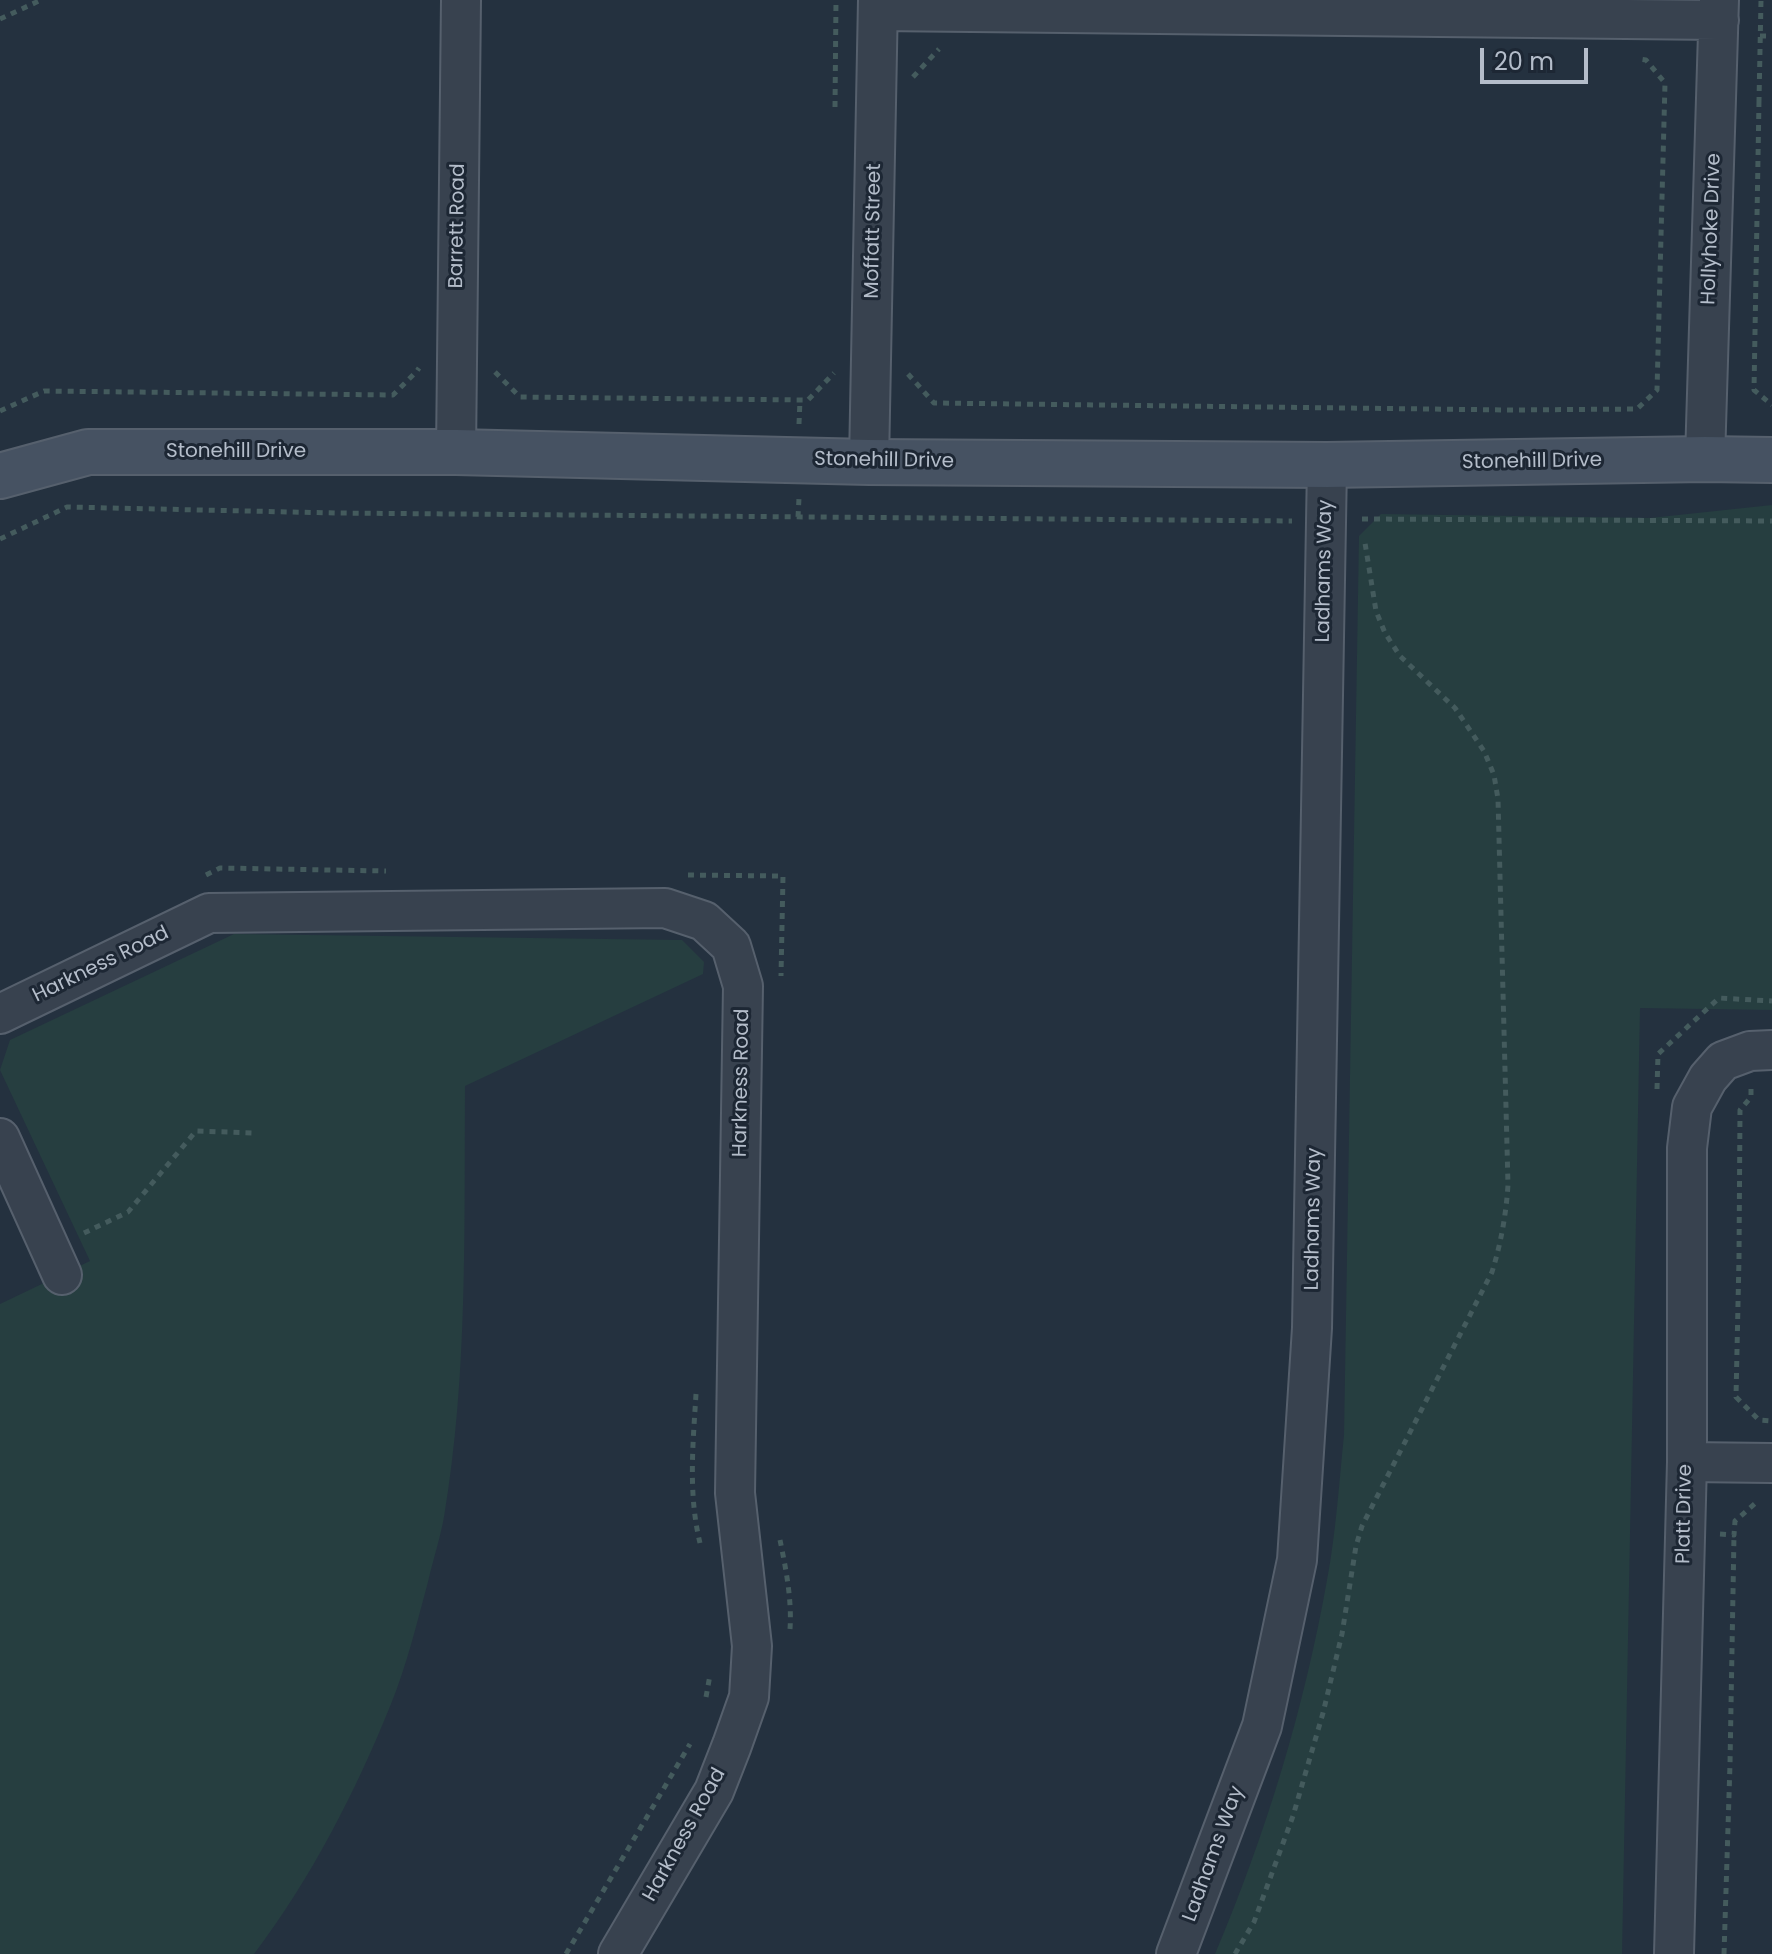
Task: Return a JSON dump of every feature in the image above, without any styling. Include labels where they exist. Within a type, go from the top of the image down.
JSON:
[{"type":"street","name":"Barrett Road","points":[[456,452],[461,0]]},
{"type":"street","points":[[878,6],[1274,7],[1623,19],[1719,10]]},
{"type":"street","name":"Moffatt Street","points":[[869,462],[878,6]]},
{"type":"street","name":"Hollyhoke Drive","points":[[1705,459],[1719,10]]},
{"type":"street","name":"Stonehill Drive","points":[[0,476],[88,452],[456,452],[869,462],[1327,465],[1772,460]]},
{"type":"street","name":"Ladhams Way","points":[[1176,1954],[1262,1726],[1297,1560],[1312,1328],[1344,519],[1327,465]]},
{"type":"street","name":"Harkness Road","points":[[0,1014],[209,913],[665,908],[704,921],[731,946],[743,986],[735,1493],[752,1646],[749,1697],[714,1791],[618,1954]]},
{"type":"street","name":"Platt Drive","points":[[1674,1954],[1687,1462],[1687,1148],[1692,1107],[1708,1078],[1723,1061],[1761,1050]]},
{"type":"street","points":[[0,1138],[56,1262]]},
{"type":"street","points":[[1687,1462],[1772,1463]]},
{"type":"path","points":[[0,19],[41,0]]},
{"type":"path","points":[[0,411],[44,391],[393,395],[420,365],[495,368],[495,373],[520,397],[808,400],[833,373],[909,374],[934,403],[1637,409],[1657,390],[1665,83],[1646,60],[1623,58],[1623,19]]},
{"type":"path","points":[[1760,36],[1772,36]]},
{"type":"path","points":[[913,91],[914,75],[939,48],[947,48]]},
{"type":"path","points":[[1759,101],[1754,390],[1772,405]]},
{"type":"path","points":[[0,539],[67,507],[336,513],[1282,521],[1772,521]]},
{"type":"path","points":[[1344,519],[1363,527]]},
{"type":"path","points":[[1235,1954],[1254,1922],[1293,1816],[1342,1634],[1362,1526],[1492,1272],[1500,1246],[1507,1197],[1499,824],[1494,775],[1484,751],[1455,708],[1400,656],[1385,633],[1376,611],[1364,536]]},
{"type":"path","points":[[206,875],[220,868],[392,871]]},
{"type":"path","points":[[673,875],[783,876],[781,985]]},
{"type":"path","points":[[1761,1050],[1751,1097],[1740,1110],[1736,1397],[1759,1420],[1772,1421]]},
{"type":"path","points":[[56,1262],[128,1212],[196,1131],[255,1133]]},
{"type":"path","points":[[696,1392],[691,1465],[697,1529],[703,1553]]},
{"type":"path","points":[[1724,1954],[1734,1535]]},
{"type":"path","points":[[780,1536],[791,1618],[790,1634]]},
{"type":"path","points":[[703,1706],[712,1662]]},
{"type":"path","points":[[566,1954],[695,1731]]},
{"type":"green space","points":[[1772,505],[1772,1010],[1640,1008],[1622,1954],[1215,1954],[1267,1817],[1295,1723],[1318,1628],[1337,1508],[1344,1435],[1359,536],[1381,514],[1650,518]]},
{"type":"green space","points":[[234,934],[682,940],[704,962],[703,974],[465,1086],[461,1356],[452,1464],[442,1525],[407,1659],[377,1737],[331,1834],[275,1925],[254,1954],[0,1954],[0,1304],[90,1261],[0,1070],[10,1040]]}]
